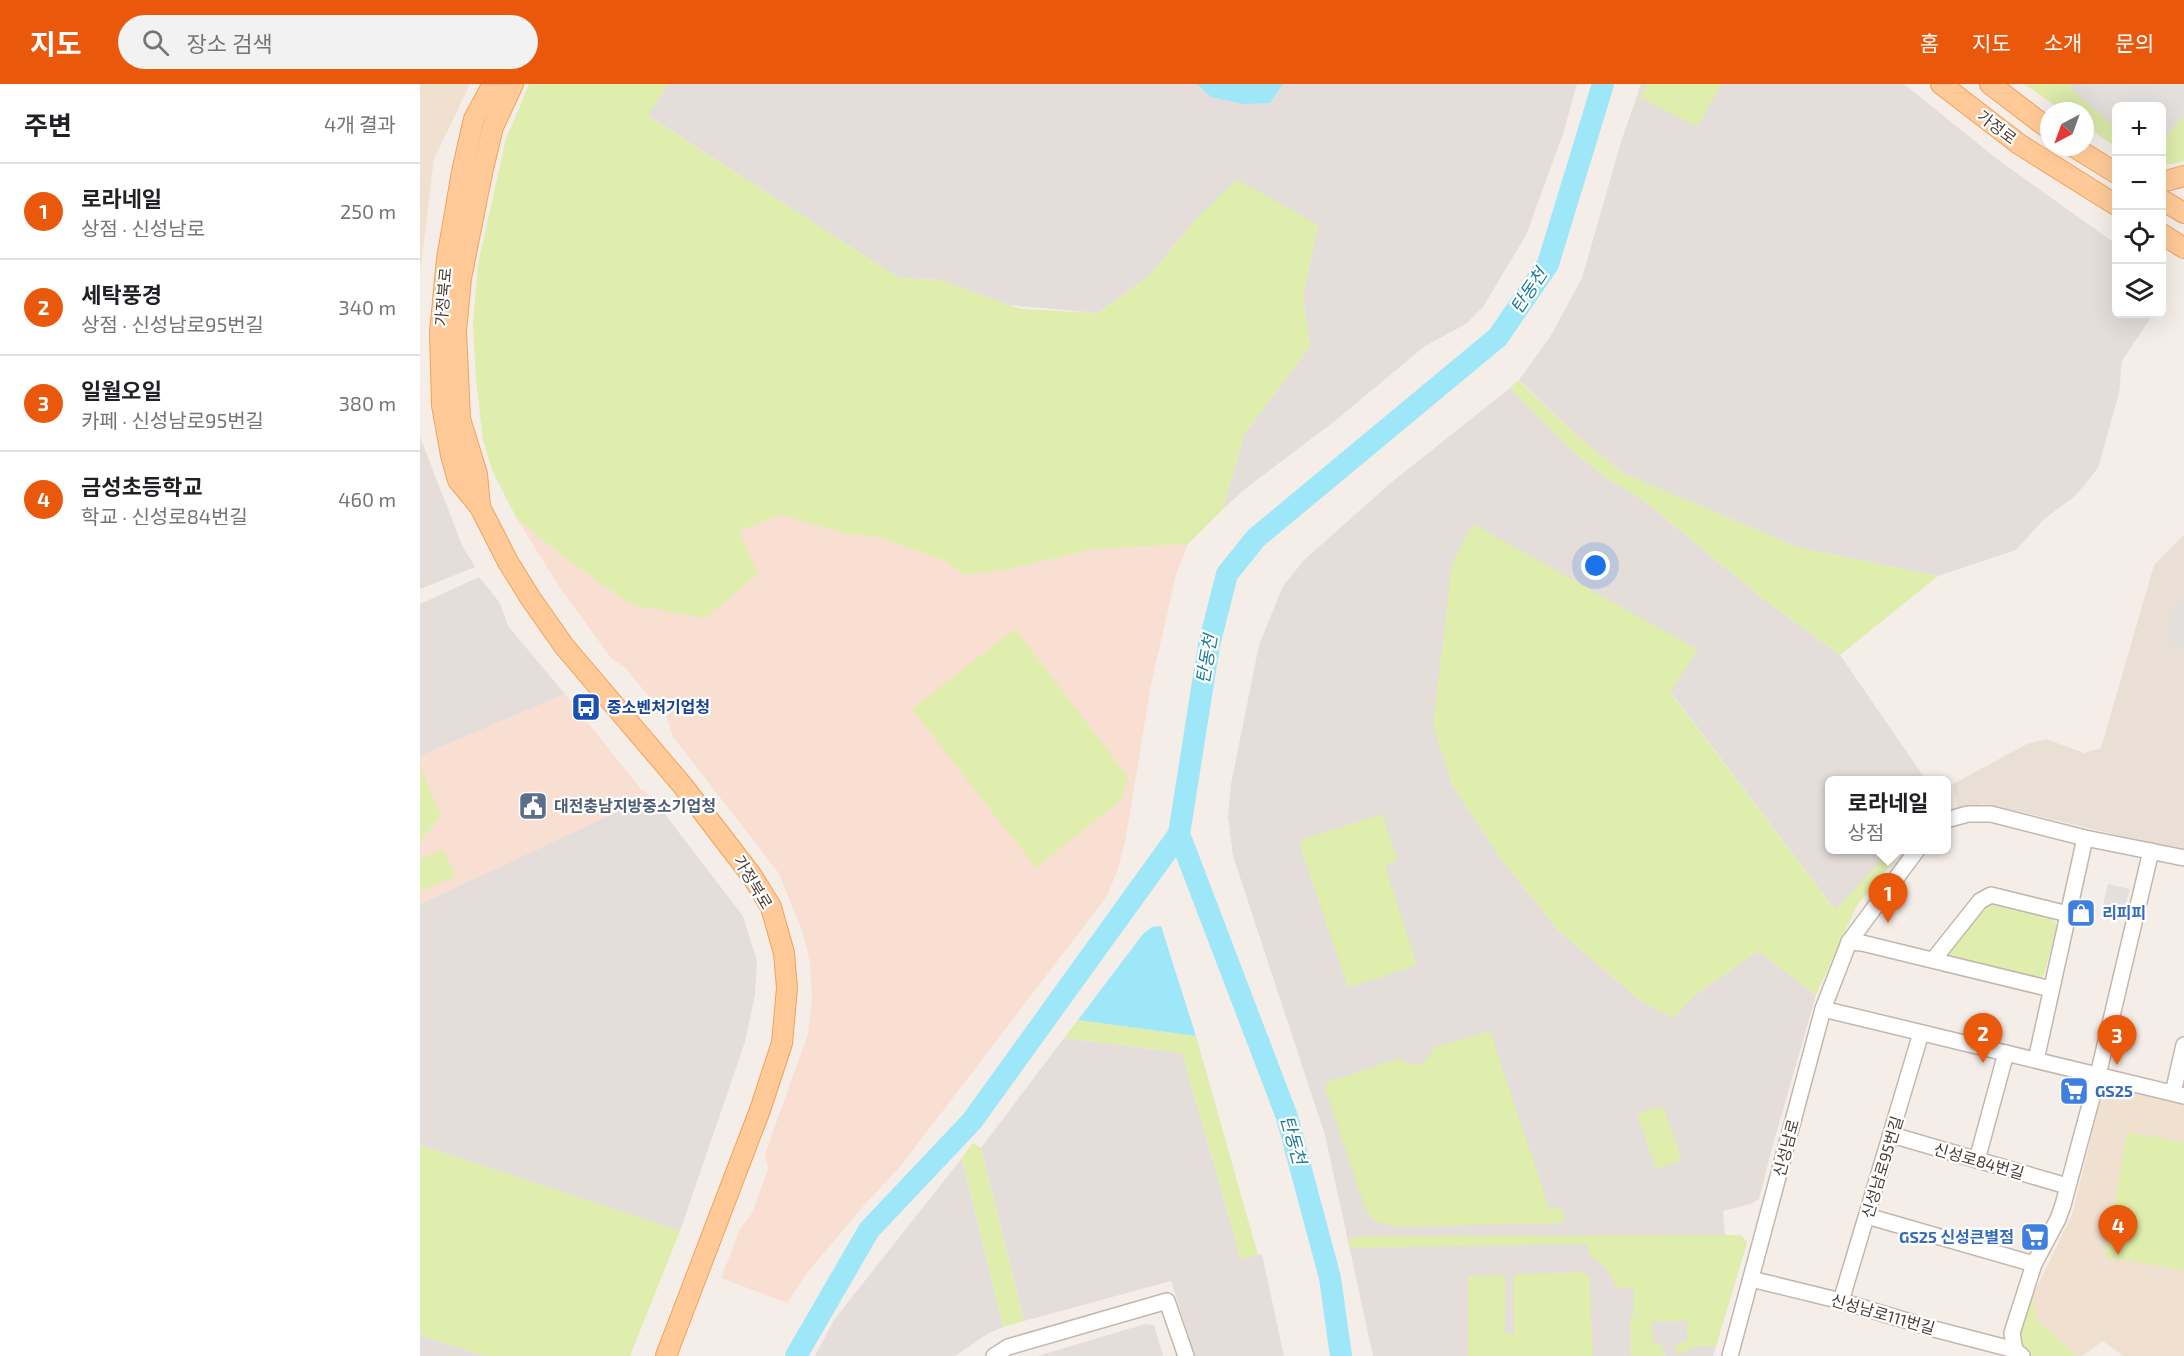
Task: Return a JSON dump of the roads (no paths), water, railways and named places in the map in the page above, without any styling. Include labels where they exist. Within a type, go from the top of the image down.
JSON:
[{"type":"main road","name":"가정북로","points":[[493,84],[474,119],[462,172],[447,259],[440,332],[442,405],[458,480],[480,507],[508,562],[564,646],[683,786],[752,876],[771,908],[784,953],[787,988],[782,1043],[760,1110],[666,1356]]},
{"type":"main road","name":"가정북로","points":[[480,507],[477,474],[460,419],[456,331],[461,278],[482,173],[493,127],[513,84]]},
{"type":"main road","name":"가정로","points":[[1941,84],[2019,144],[2112,202]]},
{"type":"main road","name":"가정로","points":[[1990,84],[2040,122]]},
{"type":"main road","points":[[2089,156],[2112,171]]},
{"type":"main road","points":[[2166,181],[2184,176]]},
{"type":"main road","points":[[2166,202],[2184,213]]},
{"type":"street","points":[[1951,819],[1968,814],[1991,814],[2085,838],[2184,858]]},
{"type":"street","points":[[2036,1060],[2085,838]]},
{"type":"street","points":[[2018,1354],[2012,1333],[2034,1264],[2058,1219],[2098,1075],[2151,851]]},
{"type":"street","name":"신성남로","points":[[1730,1356],[1823,1009],[1848,942],[1913,854]]},
{"type":"street","points":[[1933,960],[1980,901],[1991,895],[2068,914]]},
{"type":"street","points":[[1848,942],[1862,943],[2051,989]]},
{"type":"street","points":[[1823,1009],[2179,1095],[2184,1045]]},
{"type":"street","name":"신성남로95번길","points":[[1841,1301],[1922,1033]]},
{"type":"street","points":[[1977,1160],[2006,1053]]},
{"type":"street","name":"신성로84번길","points":[[1892,1135],[2067,1186]]},
{"type":"street","points":[[1867,1216],[2034,1264]]},
{"type":"street","name":"신성남로111번길","points":[[1751,1279],[1841,1301],[2018,1354]]},
{"type":"street","points":[[994,1356],[1008,1347],[1167,1301],[1186,1356]]},
{"type":"water","points":[[1197,84],[1283,84],[1270,103],[1243,104],[1211,97]]},
{"type":"water","points":[[1161,926],[1196,1036],[1078,1020],[1143,934],[1152,927]]},
{"type":"waterway","name":"탄동천","points":[[1341,1356],[1330,1278],[1287,1117],[1179,834],[1209,645],[1227,574],[1256,538],[1498,337],[1548,264],[1603,84]]},
{"type":"waterway","points":[[796,1356],[869,1230],[972,1121],[1179,834]]},
{"type":"place","name":"중소벤처기업청","points":[[586,707]]},
{"type":"place","name":"대전충남지방중소기업청","points":[[533,806]]},
{"type":"place","name":"리피피","points":[[2081,913]]},
{"type":"place","name":"로라네일","points":[[1888,923]]},
{"type":"place","name":"세탁풍경","points":[[1983,1063]]},
{"type":"place","name":"일월오일","points":[[2117,1065]]},
{"type":"place","name":"GS25","points":[[2074,1091]]},
{"type":"place","name":"GS25 신성큰별점","points":[[2035,1237]]},
{"type":"place","name":"금성초등학교","points":[[2118,1255]]}]
